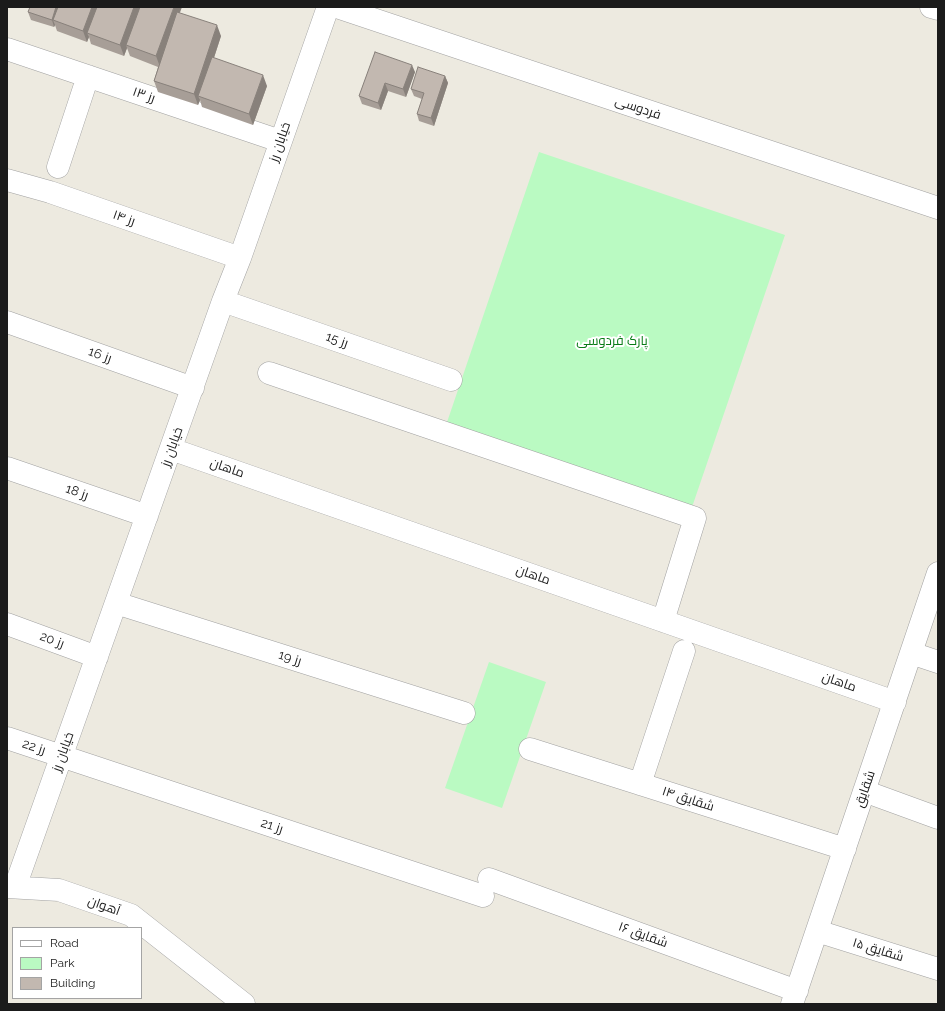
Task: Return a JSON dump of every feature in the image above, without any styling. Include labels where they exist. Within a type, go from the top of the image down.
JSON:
[{"type":"street","name":"خیابان رز","points":[[11,887],[97,657],[328,7]]},
{"type":"street","name":"فردوسی","points":[[337,7],[938,208]]},
{"type":"street","points":[[931,7],[938,9]]},
{"type":"street","name":"رز ۱۳","points":[[7,49],[280,141]]},
{"type":"street","points":[[58,167],[88,76]]},
{"type":"street","name":"رز ۱۴","points":[[7,180],[50,192],[240,258]]},
{"type":"street","name":"رز 15","points":[[223,301],[451,380]]},
{"type":"street","name":"رز 16","points":[[7,322],[193,388]]},
{"type":"street","points":[[269,373],[695,518],[663,621]]},
{"type":"street","name":"ماهان","points":[[171,449],[894,702]]},
{"type":"street","name":"رز 18","points":[[7,468],[147,516]]},
{"type":"street","name":"شقایق","points":[[795,997],[938,573]]},
{"type":"street","name":"رز 19","points":[[116,603],[464,712]]},
{"type":"street","name":"رز 20","points":[[7,624],[97,657]]},
{"type":"street","points":[[640,784],[684,651]]},
{"type":"street","points":[[911,654],[938,662]]},
{"type":"street","name":"رز 22","points":[[7,738],[61,756]]},
{"type":"street","name":"شقایق ۱۴","points":[[530,749],[845,849]]},
{"type":"street","name":"رز 21","points":[[61,756],[486,888]]},
{"type":"street","points":[[864,791],[938,818]]},
{"type":"street","name":"آهوان","points":[[11,887],[59,890],[131,915],[244,1004]]},
{"type":"street","name":"شقایق ۱۶","points":[[486,888],[795,997]]},
{"type":"street","name":"شقایق ۱۵","points":[[817,931],[938,969]]},
{"type":"green space","name":"پارک فردوسی","points":[[539,152],[785,235],[690,513],[444,431]]},
{"type":"green space","points":[[489,662],[546,682],[502,808],[445,788]]},
{"type":"building","points":[[30,7],[56,7],[52,20],[28,12]]},
{"type":"building","points":[[58,7],[92,7],[83,31],[53,20]]},
{"type":"building","points":[[97,7],[134,7],[120,45],[87,33]]},
{"type":"building","points":[[140,7],[174,7],[156,56],[126,45]]},
{"type":"building","points":[[177,12],[217,25],[194,94],[154,81]]},
{"type":"building","points":[[375,52],[412,65],[403,89],[385,83],[378,103],[359,96]]},
{"type":"building","points":[[212,57],[263,75],[249,114],[198,96]]},
{"type":"building","points":[[418,67],[445,76],[431,118],[417,114],[424,93],[411,89]]}]
